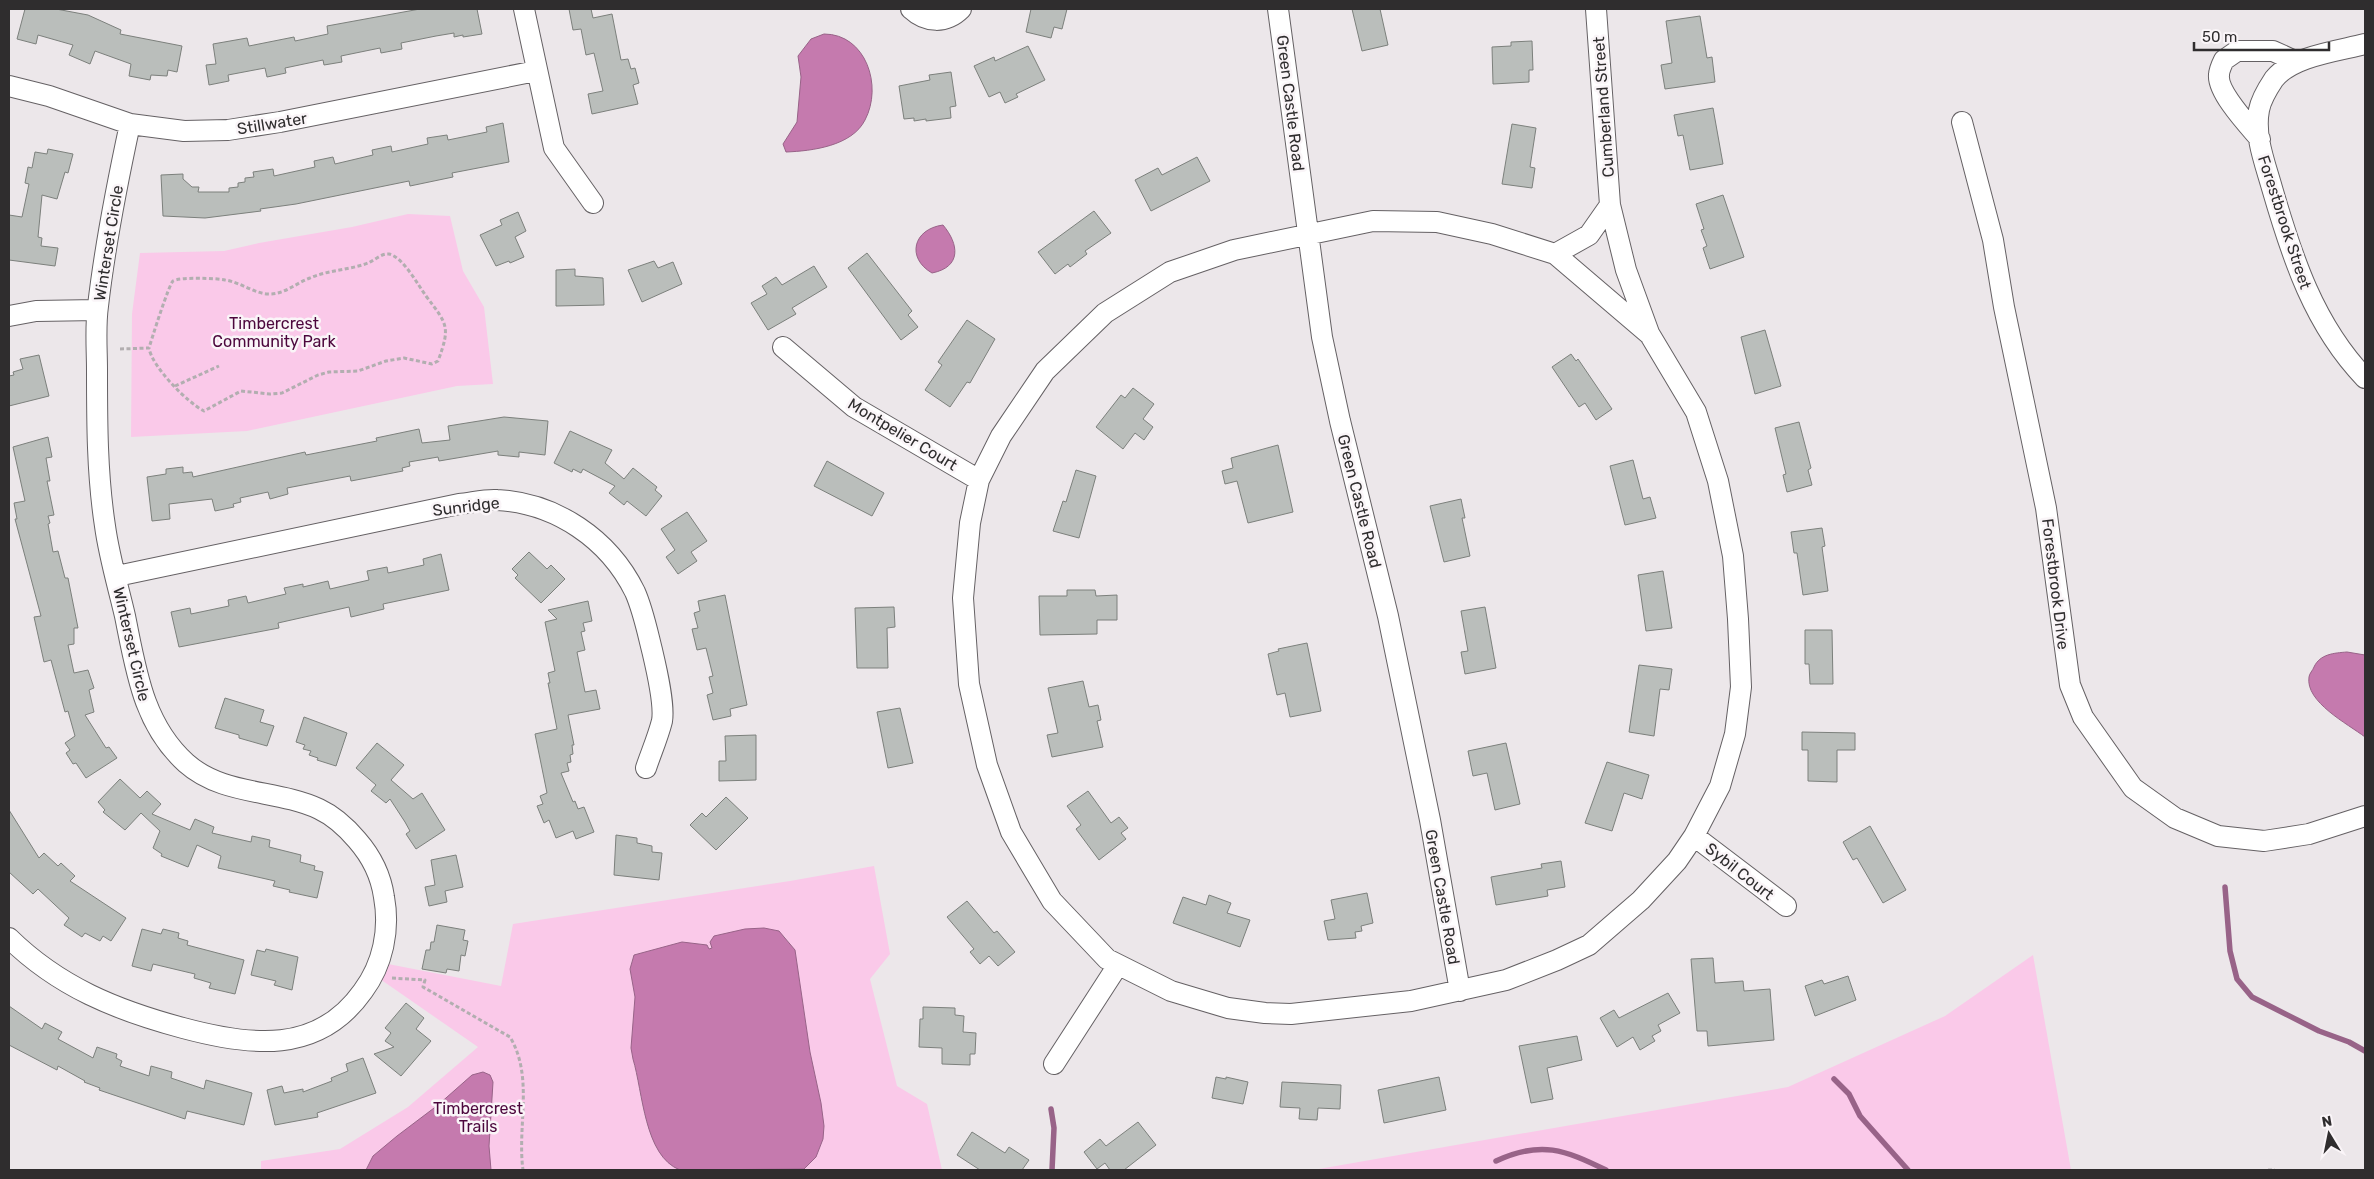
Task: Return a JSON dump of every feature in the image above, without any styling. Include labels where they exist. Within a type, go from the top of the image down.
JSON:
[{"type":"street","points":[[524,9],[554,148],[593,203]]},
{"type":"street","points":[[911,9],[920,17],[941,20],[952,17],[961,9]]},
{"type":"street","name":"Green Castle Road","points":[[1278,9],[1322,337],[1340,421],[1388,616],[1430,820],[1460,990]]},
{"type":"street","name":"Cumberland Street","points":[[1596,9],[1610,205],[1626,270],[1650,335]]},
{"type":"street","name":"Forestbrook Street","points":[[2365,44],[2297,62],[2283,70],[2274,79],[2264,97],[2259,116],[2260,139],[2282,224],[2302,281],[2327,328],[2347,357],[2365,378]]},
{"type":"street","name":"Forestbrook Street","points":[[2260,139],[2240,116],[2221,85],[2219,75],[2224,60],[2238,51],[2273,51],[2297,62]]},
{"type":"street","name":"Stillwater","points":[[9,86],[50,96],[130,124],[184,131],[228,130],[280,122],[536,71]]},
{"type":"street","name":"Forestbrook Drive","points":[[1962,122],[1993,240],[2004,307],[2046,508],[2070,685],[2083,717],[2134,788],[2175,818],[2218,836],[2264,841],[2309,834],[2365,816]]},
{"type":"street","name":"Winterset Circle","points":[[9,938],[28,956],[74,987],[131,1014],[213,1035],[250,1042],[287,1040],[310,1034],[327,1025],[356,1001],[375,972],[386,930],[384,898],[376,870],[362,846],[342,824],[316,807],[212,780],[188,765],[168,745],[144,702],[105,526],[97,428],[97,310],[112,214],[130,124]]},
{"type":"street","points":[[1555,254],[1589,235],[1610,205]]},
{"type":"street","points":[[1373,221],[1436,222],[1492,234],[1555,254],[1650,335],[1696,412],[1718,481],[1733,556],[1741,687],[1735,734],[1720,786],[1694,836],[1677,861],[1641,900],[1589,944],[1558,960],[1506,980],[1411,1001],[1291,1014],[1265,1013],[1228,1008],[1171,991],[1107,960],[1052,901],[1011,832],[987,765],[969,684],[963,598],[970,523],[979,480],[1001,436],[1045,371],[1105,313],[1170,272],[1234,250],[1308,233],[1373,221]]},
{"type":"street","points":[[9,316],[36,311],[97,310]]},
{"type":"street","name":"Montpelier Court","points":[[783,347],[854,407],[979,480]]},
{"type":"street","name":"Sunridge","points":[[116,576],[459,504],[495,500],[523,503],[549,510],[574,524],[601,544],[622,570],[641,608],[658,677],[662,719],[646,768]]},
{"type":"street","name":"Sybil Court","points":[[1694,836],[1786,906]]},
{"type":"street","points":[[1054,1064],[1118,965]]},
{"type":"path","points":[[390,254],[399,260],[415,278],[446,326],[438,361],[432,364],[404,358],[386,361],[358,371],[329,372],[282,393],[236,392],[212,409],[204,411],[196,407],[166,378],[152,359],[149,348],[152,334],[161,316],[168,288],[173,281],[181,278],[225,280],[267,294],[279,294],[310,277],[368,263],[383,255],[390,254]]},
{"type":"path","points":[[120,349],[149,348]]},
{"type":"path","points":[[175,386],[219,366]]},
{"type":"path","points":[[375,972],[396,980],[425,980],[423,987],[510,1036],[518,1049],[523,1076],[520,1150],[523,1170]]},
{"type":"path","points":[[2268,1170],[2275,1170]]},
{"type":"green space","name":"Timbercrest Community Park","points":[[408,214],[450,216],[463,271],[484,307],[493,384],[457,386],[247,431],[131,437],[132,314],[140,253],[224,251],[352,227]]},
{"type":"green space","name":"Timbercrest Trails","points":[[874,866],[890,954],[870,979],[897,1086],[927,1104],[942,1170],[799,1170],[821,1103],[810,1052],[795,950],[784,936],[709,949],[707,945],[679,944],[634,955],[631,965],[635,997],[632,1051],[642,1105],[646,1122],[659,1151],[668,1163],[680,1170],[261,1170],[261,1161],[340,1149],[408,1107],[478,1047],[380,979],[388,964],[501,986],[513,924]]},
{"type":"green space","points":[[2033,955],[2071,1170],[1313,1170],[1788,1087],[1945,1016]]},
{"type":"shaded area","points":[[824,34],[839,36],[851,43],[860,52],[867,64],[871,78],[870,107],[865,120],[851,136],[819,148],[786,152],[783,144],[797,122],[801,77],[798,56],[811,39]]},
{"type":"shaded area","points":[[943,225],[952,240],[955,254],[949,266],[932,273],[919,260],[916,245],[919,238],[925,232]]},
{"type":"shaded area","points":[[2347,652],[2365,655],[2365,737],[2320,704],[2310,686],[2309,677],[2320,659],[2332,654]]},
{"type":"shaded area","points":[[764,928],[779,931],[795,950],[810,1052],[821,1103],[824,1126],[823,1139],[816,1157],[804,1169],[680,1170],[668,1163],[659,1151],[652,1137],[643,1105],[631,1048],[635,997],[630,969],[634,955],[682,942],[707,945],[709,949],[712,948],[710,942],[714,936],[745,929]]},
{"type":"shaded area","points":[[483,1072],[490,1075],[493,1082],[489,1146],[491,1170],[366,1170],[373,1156],[438,1105],[472,1075]]},
{"type":"building","points":[[25,9],[56,9],[88,15],[121,30],[120,34],[182,46],[177,72],[168,70],[167,76],[151,75],[150,80],[129,76],[131,64],[95,51],[90,64],[69,55],[73,45],[38,35],[36,44],[17,39]]},
{"type":"building","points":[[420,9],[477,9],[482,34],[454,37],[454,33],[436,36],[401,43],[402,49],[381,53],[380,48],[341,56],[342,62],[324,65],[323,60],[285,68],[286,73],[267,77],[265,68],[228,75],[229,81],[209,85],[206,65],[216,64],[213,44],[247,38],[249,46],[294,37],[295,41],[328,34],[327,26]]},
{"type":"building","points":[[569,9],[591,9],[593,18],[612,14],[621,60],[628,59],[631,69],[635,68],[639,83],[633,85],[638,104],[592,114],[588,94],[603,91],[594,53],[586,55],[581,29],[573,30]]},
{"type":"building","points":[[1031,9],[1067,9],[1062,29],[1054,27],[1051,38],[1026,32]]},
{"type":"building","points":[[1352,9],[1380,9],[1388,45],[1362,51]]},
{"type":"building","points":[[1700,16],[1707,58],[1712,57],[1715,82],[1665,89],[1661,65],[1672,63],[1666,21]]},
{"type":"building","points":[[1532,41],[1533,70],[1529,70],[1529,82],[1493,84],[1492,47],[1511,46],[1511,42]]},
{"type":"building","points":[[1028,46],[1045,80],[1016,94],[1018,97],[1005,103],[1000,92],[989,97],[974,66],[994,57],[995,61]]},
{"type":"building","points":[[951,72],[956,106],[950,107],[951,118],[926,121],[926,119],[914,121],[914,118],[904,119],[899,86],[930,80],[929,75]]},
{"type":"building","points":[[1713,108],[1723,164],[1690,170],[1683,135],[1678,136],[1674,115]]},
{"type":"building","points":[[503,123],[509,162],[452,173],[453,177],[410,186],[409,181],[296,204],[260,209],[261,211],[205,218],[163,216],[161,175],[183,174],[183,179],[192,187],[199,187],[198,192],[229,192],[229,188],[238,187],[238,183],[245,182],[245,178],[254,177],[253,172],[273,169],[274,176],[315,167],[314,161],[333,157],[335,164],[373,155],[372,150],[391,146],[392,152],[428,144],[427,138],[447,135],[448,140],[487,132],[486,127]]},
{"type":"building","points":[[1512,124],[1536,128],[1530,167],[1535,168],[1532,188],[1502,184]]},
{"type":"building","points":[[48,149],[73,154],[68,173],[65,172],[57,199],[42,195],[38,237],[42,238],[41,246],[58,248],[55,266],[9,260],[9,215],[22,217],[29,184],[25,183],[28,167],[32,168],[35,152],[47,154]]},
{"type":"building","points":[[1197,157],[1210,181],[1151,211],[1135,180],[1158,168],[1162,175]]},
{"type":"building","points":[[1723,195],[1744,257],[1710,269],[1703,248],[1707,246],[1701,230],[1704,229],[1696,204]]},
{"type":"building","points":[[1094,211],[1111,233],[1085,251],[1087,254],[1070,267],[1068,264],[1055,274],[1038,252]]},
{"type":"building","points":[[518,212],[526,231],[515,237],[524,257],[496,266],[480,235],[502,225],[500,220]]},
{"type":"building","points":[[867,253],[912,311],[908,315],[918,327],[901,340],[848,268]]},
{"type":"building","points":[[654,261],[658,268],[673,262],[682,284],[642,302],[628,270]]},
{"type":"building","points":[[814,266],[827,287],[792,308],[796,314],[768,330],[751,303],[767,294],[762,286],[776,277],[782,285]]},
{"type":"building","points":[[575,269],[575,276],[603,278],[604,305],[556,306],[556,270]]},
{"type":"building","points":[[967,320],[995,339],[970,383],[967,382],[950,407],[925,390],[942,365],[938,362]]},
{"type":"building","points":[[1765,330],[1781,386],[1755,394],[1741,337]]},
{"type":"building","points":[[1571,354],[1576,361],[1578,359],[1612,409],[1596,420],[1585,403],[1579,407],[1552,367]]},
{"type":"building","points":[[39,355],[49,396],[9,406],[9,376],[14,375],[13,372],[23,369],[20,359]]},
{"type":"building","points":[[1133,388],[1154,404],[1143,419],[1153,427],[1144,440],[1135,433],[1123,449],[1096,427],[1121,395],[1125,398]]},
{"type":"building","points":[[504,417],[548,421],[545,455],[519,452],[519,457],[498,455],[498,451],[439,461],[438,457],[409,462],[410,466],[402,468],[403,471],[351,481],[350,476],[287,488],[288,494],[270,499],[268,492],[240,498],[241,502],[233,504],[234,507],[215,511],[212,499],[169,504],[170,519],[152,521],[147,477],[166,474],[166,469],[183,467],[183,473],[192,472],[193,477],[305,452],[306,455],[377,441],[376,438],[419,429],[422,443],[450,440],[448,426]]},
{"type":"building","points":[[1799,422],[1811,468],[1808,470],[1812,485],[1787,492],[1783,475],[1786,474],[1775,428]]},
{"type":"building","points":[[570,431],[612,450],[605,463],[624,479],[633,468],[657,487],[655,490],[662,496],[646,516],[627,501],[624,505],[609,493],[615,486],[583,469],[581,473],[573,469],[572,472],[554,463]]},
{"type":"building","points":[[48,437],[52,457],[46,458],[50,481],[47,481],[54,515],[48,516],[50,523],[48,524],[53,552],[58,551],[65,578],[68,578],[78,628],[74,628],[74,644],[68,645],[74,673],[88,670],[94,688],[89,690],[94,712],[85,715],[106,748],[109,747],[117,758],[86,778],[76,763],[73,764],[66,753],[70,750],[65,743],[75,736],[68,711],[65,712],[51,660],[44,662],[34,617],[41,616],[15,519],[17,519],[14,503],[25,501],[13,447]]},
{"type":"building","points":[[1278,445],[1293,512],[1248,523],[1237,481],[1225,484],[1222,471],[1233,468],[1231,458]]},
{"type":"building","points":[[1633,460],[1643,499],[1650,497],[1656,518],[1625,525],[1610,466]]},
{"type":"building","points":[[827,461],[884,493],[872,516],[814,486]]},
{"type":"building","points":[[1076,470],[1096,476],[1079,538],[1053,531],[1063,501],[1066,502]]},
{"type":"building","points":[[1461,499],[1465,518],[1462,518],[1470,556],[1444,562],[1430,506]]},
{"type":"building","points":[[687,512],[707,541],[691,552],[697,561],[678,574],[666,557],[675,550],[661,529]]},
{"type":"building","points":[[1822,528],[1825,546],[1822,547],[1828,591],[1803,595],[1797,553],[1794,553],[1791,532]]},
{"type":"building","points":[[529,552],[547,569],[551,565],[565,579],[541,603],[515,578],[518,575],[512,569]]},
{"type":"building","points":[[441,554],[449,590],[383,604],[384,609],[351,617],[349,607],[278,623],[279,628],[179,647],[171,612],[190,608],[191,614],[229,606],[228,600],[246,596],[248,603],[286,594],[284,588],[303,584],[303,587],[328,581],[330,589],[369,580],[367,571],[387,567],[388,573],[424,565],[423,559]]},
{"type":"building","points":[[1663,571],[1672,628],[1646,631],[1638,575]]},
{"type":"building","points":[[1067,590],[1095,590],[1096,596],[1117,595],[1117,620],[1097,620],[1097,634],[1040,635],[1039,596],[1067,596]]},
{"type":"building","points":[[725,595],[747,705],[730,709],[731,716],[713,720],[707,695],[713,693],[709,677],[713,676],[706,648],[697,650],[692,629],[698,628],[694,613],[700,611],[698,601]]},
{"type":"building","points":[[588,601],[592,621],[583,623],[585,631],[581,632],[585,650],[577,652],[585,692],[596,690],[600,709],[568,715],[574,745],[572,745],[573,754],[570,755],[571,762],[567,763],[569,771],[561,773],[573,802],[575,801],[578,809],[584,807],[594,832],[576,839],[573,831],[556,838],[549,820],[544,823],[537,806],[543,804],[540,796],[547,793],[535,734],[557,729],[548,683],[550,683],[548,673],[555,671],[545,622],[557,619],[548,610]]},
{"type":"building","points":[[894,607],[895,627],[887,628],[888,668],[857,668],[855,608]]},
{"type":"building","points":[[1485,607],[1496,668],[1465,674],[1461,652],[1468,651],[1461,611]]},
{"type":"building","points":[[1805,630],[1832,630],[1833,684],[1810,684],[1809,664],[1805,664]]},
{"type":"building","points":[[1307,643],[1321,711],[1290,717],[1285,693],[1277,695],[1268,654],[1279,651],[1278,649]]},
{"type":"building","points":[[1639,665],[1672,669],[1669,690],[1660,689],[1654,736],[1629,732]]},
{"type":"building","points":[[1083,681],[1089,707],[1098,705],[1101,720],[1097,721],[1103,747],[1052,757],[1047,735],[1058,733],[1048,688]]},
{"type":"building","points":[[225,698],[264,710],[260,722],[274,726],[267,746],[239,738],[239,735],[215,728]]},
{"type":"building","points":[[900,708],[913,763],[888,768],[877,712]]},
{"type":"building","points":[[304,717],[347,733],[336,766],[317,760],[318,758],[309,755],[311,751],[303,749],[305,745],[296,742]]},
{"type":"building","points":[[1802,732],[1855,733],[1855,750],[1837,750],[1837,782],[1808,781],[1808,750],[1802,750]]},
{"type":"building","points":[[756,735],[756,780],[719,781],[719,761],[726,761],[725,736]]},
{"type":"building","points":[[377,743],[404,765],[391,780],[413,799],[422,793],[445,830],[416,849],[406,834],[410,831],[390,799],[386,803],[371,791],[376,785],[356,768]]},
{"type":"building","points":[[1506,743],[1520,804],[1495,810],[1487,773],[1473,776],[1468,751]]},
{"type":"building","points":[[1607,762],[1649,775],[1642,799],[1624,793],[1612,831],[1585,823]]},
{"type":"building","points":[[120,779],[140,798],[147,791],[161,804],[152,814],[190,830],[195,819],[214,827],[212,833],[251,842],[252,836],[270,840],[269,847],[301,855],[300,862],[315,866],[314,870],[323,872],[317,898],[289,892],[290,890],[273,886],[275,881],[218,868],[221,856],[197,845],[188,867],[161,856],[162,854],[153,848],[160,831],[141,813],[125,830],[103,812],[105,810],[98,802]]},
{"type":"building","points":[[1088,791],[1111,823],[1119,817],[1128,828],[1121,833],[1126,839],[1099,860],[1076,829],[1081,825],[1067,806]]},
{"type":"building","points":[[726,797],[748,818],[716,850],[690,825],[702,813],[706,817]]},
{"type":"building","points":[[9,810],[39,858],[44,853],[58,866],[61,863],[75,876],[70,881],[126,918],[111,941],[103,936],[100,941],[85,933],[82,937],[64,925],[69,918],[38,889],[33,894],[9,872]]},
{"type":"building","points":[[1870,826],[1906,890],[1883,903],[1857,858],[1853,860],[1843,842]]},
{"type":"building","points":[[616,835],[637,838],[637,843],[652,846],[652,852],[662,853],[659,880],[614,875]]},
{"type":"building","points":[[456,855],[463,887],[445,891],[447,902],[429,906],[425,887],[435,885],[431,860]]},
{"type":"building","points":[[1561,861],[1565,887],[1547,890],[1548,896],[1496,905],[1491,877],[1542,868],[1541,864]]},
{"type":"building","points":[[1367,893],[1373,923],[1361,926],[1362,931],[1355,932],[1356,938],[1328,940],[1324,921],[1335,919],[1331,900]]},
{"type":"building","points":[[1209,895],[1231,903],[1227,913],[1250,920],[1240,947],[1173,923],[1183,897],[1206,905]]},
{"type":"building","points":[[967,901],[994,933],[997,931],[1015,952],[998,966],[989,956],[980,964],[970,952],[974,949],[947,917]]},
{"type":"building","points":[[437,925],[465,930],[463,940],[468,941],[465,956],[461,955],[459,971],[447,969],[446,973],[422,969],[426,950],[430,950],[431,942],[434,942]]},
{"type":"building","points":[[142,929],[161,934],[163,929],[179,933],[178,938],[188,941],[187,945],[244,960],[235,994],[209,988],[211,983],[194,978],[195,974],[153,964],[151,971],[132,966]]},
{"type":"building","points":[[266,949],[298,957],[292,990],[274,985],[276,981],[251,975],[257,950],[265,952]]},
{"type":"building","points":[[1713,958],[1715,983],[1743,981],[1744,991],[1770,989],[1774,1040],[1708,1046],[1707,1031],[1697,1031],[1691,959]]},
{"type":"building","points":[[1848,976],[1856,1000],[1815,1016],[1805,986],[1822,980],[1824,984]]},
{"type":"building","points":[[1668,993],[1680,1013],[1658,1025],[1661,1031],[1652,1036],[1655,1041],[1640,1050],[1633,1037],[1617,1047],[1600,1018],[1614,1010],[1619,1018]]},
{"type":"building","points":[[406,1003],[424,1018],[416,1029],[431,1041],[401,1076],[374,1054],[394,1047],[385,1041],[391,1033],[385,1028]]},
{"type":"building","points":[[9,1006],[42,1029],[45,1023],[62,1032],[58,1039],[93,1058],[97,1047],[117,1054],[116,1058],[122,1061],[120,1066],[149,1076],[151,1066],[172,1072],[171,1078],[204,1089],[206,1080],[252,1093],[244,1125],[187,1111],[185,1119],[99,1090],[100,1088],[84,1082],[58,1066],[57,1070],[9,1045]]},
{"type":"building","points":[[923,1007],[955,1008],[955,1015],[964,1016],[963,1032],[976,1033],[975,1054],[970,1054],[970,1065],[942,1064],[942,1048],[919,1047],[920,1019],[923,1019]]},
{"type":"building","points":[[1577,1036],[1582,1060],[1547,1068],[1553,1099],[1531,1103],[1519,1046]]},
{"type":"building","points":[[363,1058],[376,1093],[317,1113],[318,1117],[275,1125],[267,1090],[282,1086],[284,1093],[303,1089],[303,1092],[332,1081],[331,1078],[348,1071],[346,1064]]},
{"type":"building","points":[[1216,1077],[1226,1079],[1226,1077],[1248,1082],[1243,1104],[1212,1098]]},
{"type":"building","points":[[1439,1077],[1446,1110],[1384,1123],[1378,1090]]},
{"type":"building","points":[[1282,1082],[1341,1085],[1340,1109],[1318,1108],[1317,1120],[1299,1119],[1300,1108],[1280,1107]]},
{"type":"building","points":[[1138,1122],[1156,1145],[1124,1170],[1110,1170],[1105,1163],[1097,1169],[1084,1152],[1100,1139],[1106,1146]]},
{"type":"building","points":[[972,1132],[1005,1153],[1009,1147],[1029,1160],[1022,1170],[980,1170],[957,1155]]},
{"type":"waterway","points":[[2225,887],[2230,951],[2237,979],[2252,997],[2319,1031],[2349,1042],[2365,1051]]},
{"type":"waterway","points":[[1834,1079],[1849,1094],[1860,1116],[1908,1170]]},
{"type":"waterway","points":[[1051,1109],[1054,1128],[1052,1170]]},
{"type":"waterway","points":[[1496,1161],[1526,1151],[1540,1149],[1578,1157],[1606,1170]]}]
